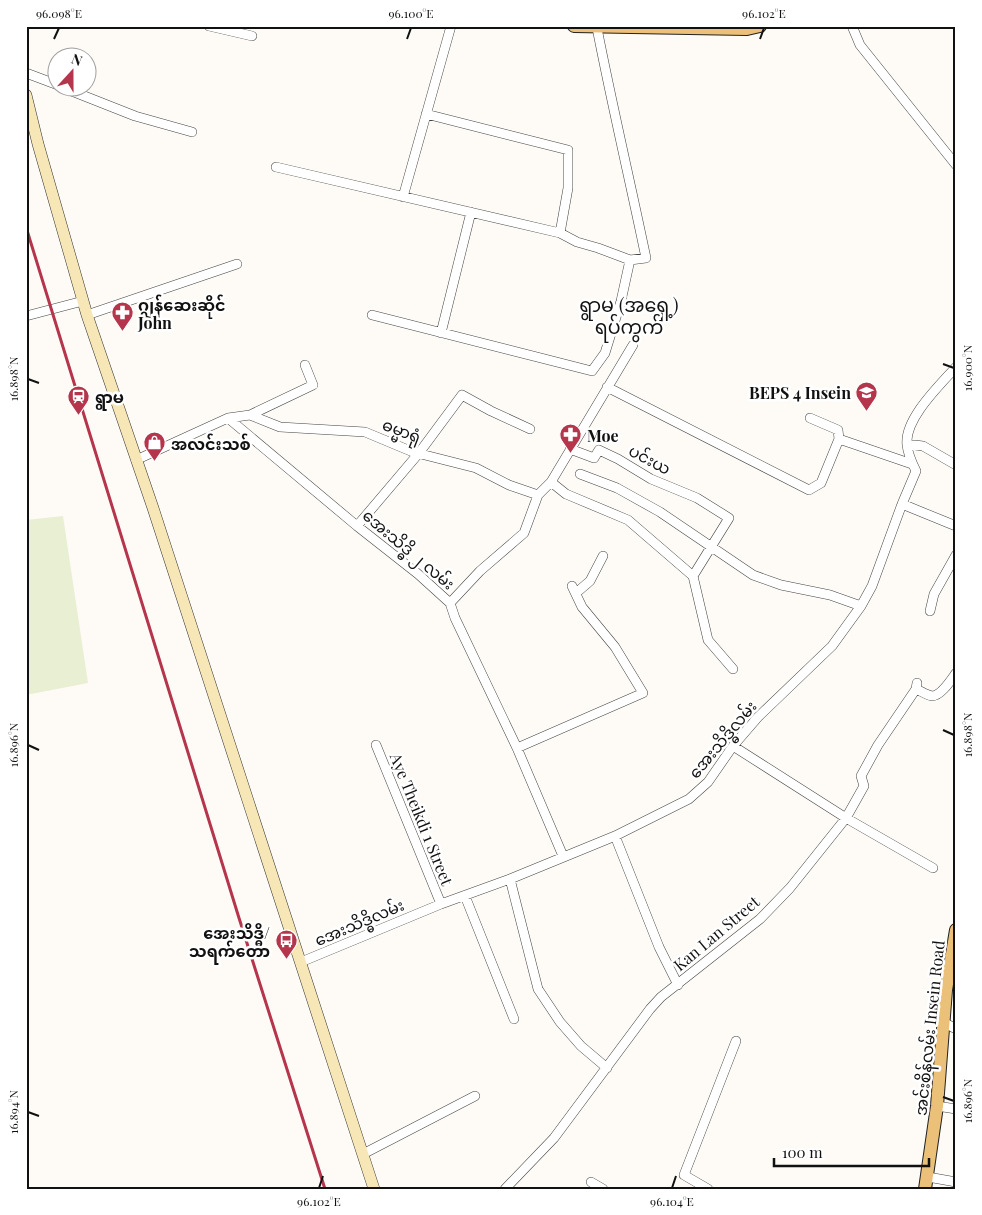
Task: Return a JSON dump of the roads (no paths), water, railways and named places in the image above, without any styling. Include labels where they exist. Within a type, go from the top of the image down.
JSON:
[{"type":"main road","points":[[574,26],[597,28],[708,27],[748,29],[760,26]]},
{"type":"main road","points":[[26,95],[38,144],[87,315],[374,1189]]},
{"type":"main road","name":"အင်းစိန်လမ်း Insein Road","points":[[927,1183],[950,1026],[946,990],[956,930]]},
{"type":"street","points":[[209,26],[252,36]]},
{"type":"street","points":[[403,197],[451,26]]},
{"type":"street","points":[[852,26],[860,45],[956,165]]},
{"type":"street","points":[[276,167],[560,233],[576,242],[630,260],[646,258],[597,28]]},
{"type":"street","points":[[26,72],[48,81]]},
{"type":"street","points":[[89,98],[135,116],[192,132]]},
{"type":"street","points":[[426,114],[568,150],[568,188],[560,233]]},
{"type":"street","points":[[441,332],[471,212]]},
{"type":"street","points":[[372,315],[592,370],[605,353],[621,302],[630,260]]},
{"type":"street","points":[[87,315],[237,264]]},
{"type":"street","points":[[26,316],[83,301]]},
{"type":"street","points":[[450,603],[480,571],[524,532],[538,495],[551,482],[632,345]]},
{"type":"street","points":[[136,460],[228,418],[250,415],[313,385],[305,365]]},
{"type":"street","points":[[956,367],[920,408],[910,426],[906,444],[924,446],[956,464]]},
{"type":"street","points":[[607,387],[809,490],[820,483],[840,439],[838,430],[810,418]]},
{"type":"street","points":[[357,526],[419,453],[462,395],[530,430]]},
{"type":"street","name":"ဓမ္မာရုံ","points":[[250,415],[280,427],[365,432],[419,453],[476,468],[509,485],[538,495]]},
{"type":"street","name":"အေးသိဒ္ဓိ ၂ လမ်း","points":[[228,418],[357,526],[418,574],[450,603],[455,618],[517,748],[563,856]]},
{"type":"street","points":[[840,439],[912,464]]},
{"type":"street","name":"အေးသိဒ္ဓိလမ်း","points":[[301,962],[440,904],[510,880],[563,856],[615,836],[690,799],[708,782],[733,746],[758,717],[832,646],[861,606],[872,586],[916,471],[906,444]]},
{"type":"street","name":"ပင်းယ","points":[[570,449],[594,458],[599,450],[651,479],[698,498],[729,518],[712,546]]},
{"type":"street","points":[[580,474],[617,488],[660,512],[754,575],[781,585],[830,595],[861,606]]},
{"type":"street","points":[[551,482],[566,494],[628,520],[693,576],[708,640],[733,669]]},
{"type":"street","points":[[902,504],[956,526]]},
{"type":"street","points":[[693,576],[712,546]]},
{"type":"street","points":[[930,611],[934,594],[956,555]]},
{"type":"street","points":[[517,748],[643,693],[615,648],[582,607],[574,590],[590,581],[603,556]]},
{"type":"street","name":"Kan Lan Street","points":[[505,1189],[554,1138],[650,1009],[661,997],[760,919],[790,888],[846,818],[864,786],[861,776],[917,686],[930,696],[936,695],[950,682],[956,673]]},
{"type":"street","name":"Aye Theikdi 1 Street","points":[[376,745],[440,904]]},
{"type":"street","points":[[733,746],[846,818],[933,868]]},
{"type":"street","points":[[615,836],[659,947],[678,985]]},
{"type":"street","points":[[510,880],[538,989],[560,1022],[581,1046],[607,1068]]},
{"type":"street","points":[[465,896],[514,1019]]},
{"type":"street","points":[[708,1189],[684,1175],[736,1041]]},
{"type":"street","points":[[363,1154],[475,1096]]},
{"type":"street","points":[[937,1106],[956,1109]]},
{"type":"street","points":[[591,1182],[603,1189]]},
{"type":"street","points":[[927,1183],[956,1182]]},
{"type":"railway","points":[[26,227],[239,918],[325,1189]]},
{"type":"place","name":"ဂျွန်ဆေးဆိုင် John","points":[[122,332]]},
{"type":"place","name":"BEPS 4 Insein","points":[[867,411]]},
{"type":"place","name":"ရွာမ","points":[[79,415]]},
{"type":"place","name":"Moe","points":[[571,454]]},
{"type":"place","name":"အလင်းသစ်","points":[[155,462]]},
{"type":"place","name":"အေးသိဒ္ဓိ/ သရက်တော","points":[[286,960]]},
{"type":"district","name":"ရွာမ (အရှေ့) ရပ်ကွက်","points":[[629,315]]}]
